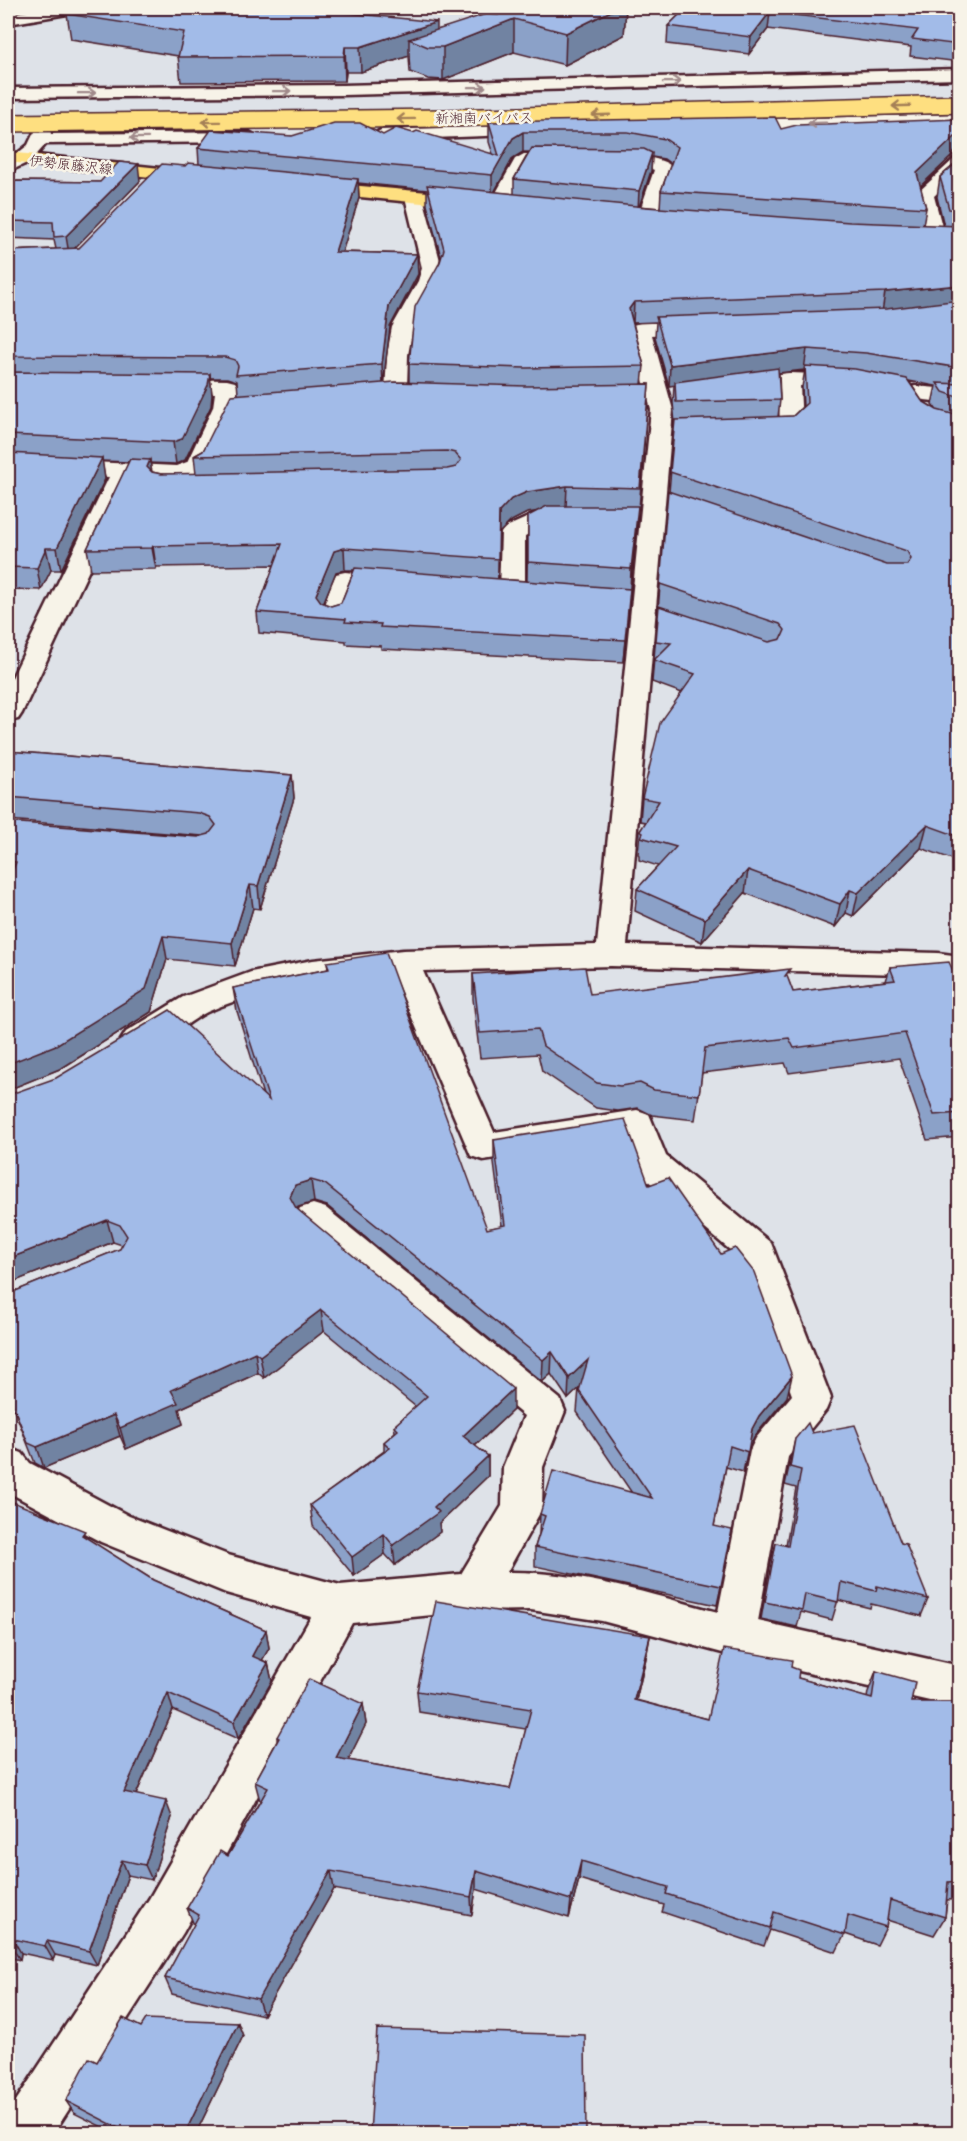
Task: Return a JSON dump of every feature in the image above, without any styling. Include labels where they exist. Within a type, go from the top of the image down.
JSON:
[{"type":"main road","name":"新湘南バイパス","points":[[8,109],[441,104],[960,90]]},
{"type":"main road","name":"新湘南バイパス","points":[[8,123],[445,118],[960,104]]},
{"type":"main road","name":"伊勢原藤沢線","points":[[13,161],[216,179]]},
{"type":"main road","points":[[295,186],[520,207]]},
{"type":"main road","points":[[623,216],[669,221]]},
{"type":"main road","points":[[913,237],[943,238]]},
{"type":"street","points":[[8,19],[74,8]]},
{"type":"street","points":[[343,90],[383,74]]},
{"type":"street","points":[[8,93],[343,90],[960,74]]},
{"type":"street","points":[[343,90],[368,135]]},
{"type":"street","points":[[13,161],[40,139],[51,93]]},
{"type":"street","points":[[40,139],[368,135],[960,119]]},
{"type":"street","points":[[498,205],[524,159],[645,160],[664,168],[646,219]]},
{"type":"street","points":[[943,238],[924,195],[960,163]]},
{"type":"street","points":[[145,190],[160,174]]},
{"type":"street","points":[[414,197],[432,268],[431,277],[406,319],[385,394],[451,397]]},
{"type":"street","points":[[611,955],[642,608],[653,511],[671,432],[662,410],[669,394],[640,329],[721,326]]},
{"type":"street","points":[[711,387],[789,379],[865,383]]},
{"type":"street","points":[[737,432],[781,431],[791,424],[789,379]]},
{"type":"street","points":[[8,465],[178,473],[196,466],[224,406],[227,387],[144,386]]},
{"type":"street","points":[[920,414],[905,391],[960,397]]},
{"type":"street","points":[[636,396],[669,394]]},
{"type":"street","points":[[224,406],[247,405]]},
{"type":"street","points":[[124,470],[156,486],[211,485]]},
{"type":"street","points":[[8,713],[124,470]]},
{"type":"street","points":[[512,592],[513,533],[542,518],[597,518]]},
{"type":"street","points":[[333,617],[345,579],[417,585]]},
{"type":"street","points":[[112,1055],[194,1005],[251,983],[313,971],[404,962],[611,955],[938,964],[960,967]]},
{"type":"street","points":[[404,962],[483,1147],[636,1123],[652,1164],[758,1253],[812,1398],[770,1450],[734,1636]]},
{"type":"street","points":[[313,1218],[546,1411],[523,1467],[522,1509],[473,1592]]},
{"type":"street","points":[[8,1465],[16,1476],[115,1528],[226,1574],[340,1605],[473,1592],[531,1591],[602,1601],[734,1636],[960,1687]]},
{"type":"street","points":[[23,2133],[166,1916],[340,1605]]},
{"type":"building","points":[[85,8],[303,8],[437,22],[360,47],[345,47],[344,56],[178,57],[184,32],[67,14]]},
{"type":"building","points":[[507,8],[617,8],[566,33],[514,19],[443,47],[428,47],[409,39],[486,14],[499,15],[490,13]]},
{"type":"building","points":[[686,8],[960,8],[960,45],[912,39],[918,30],[770,12],[751,37],[668,26]]},
{"type":"building","points":[[775,117],[781,129],[797,125],[960,119],[960,131],[917,173],[926,208],[661,191],[677,147],[665,139],[628,132],[523,132],[513,138],[492,175],[198,148],[211,130],[292,136],[334,123],[360,123],[383,135],[396,128],[413,133],[417,131],[499,156],[489,122]]},
{"type":"building","points":[[532,148],[644,149],[652,153],[639,191],[514,179]]},
{"type":"building","points":[[960,160],[960,210],[949,209],[940,177]]},
{"type":"building","points":[[119,162],[138,164],[66,236],[54,237],[53,222],[8,221],[8,181],[100,182]]},
{"type":"building","points":[[188,163],[358,179],[335,252],[417,254],[389,306],[382,364],[236,375],[238,366],[235,360],[225,357],[8,356],[8,251],[79,248],[162,164],[185,166]]},
{"type":"building","points":[[427,185],[646,207],[850,222],[960,226],[960,285],[885,292],[634,302],[629,309],[644,366],[526,368],[409,364],[415,307],[440,262],[444,249]]},
{"type":"building","points":[[960,300],[960,368],[866,353],[807,349],[670,365],[656,317],[886,309]]},
{"type":"building","points":[[805,366],[855,369],[907,379],[922,401],[937,410],[960,416],[960,837],[927,825],[858,893],[850,890],[840,904],[748,870],[705,919],[637,889],[676,847],[641,837],[643,833],[640,831],[659,801],[642,798],[660,723],[695,674],[654,660],[671,643],[656,641],[659,606],[769,642],[781,639],[785,630],[780,624],[660,584],[668,491],[887,565],[907,565],[911,559],[907,551],[670,472],[675,420],[793,416],[807,403]]},
{"type":"building","points":[[778,368],[780,400],[676,402],[675,382]]},
{"type":"building","points":[[8,372],[210,374],[208,385],[182,439],[173,442],[8,435]]},
{"type":"building","points":[[395,382],[526,386],[649,384],[640,488],[567,486],[527,492],[511,499],[499,512],[498,559],[344,548],[334,551],[316,595],[321,602],[331,606],[341,603],[355,568],[630,589],[625,640],[380,627],[381,624],[345,622],[346,619],[257,612],[282,544],[87,549],[130,459],[150,460],[147,467],[152,472],[161,474],[456,467],[461,460],[455,453],[447,451],[194,456],[203,451],[231,395]]},
{"type":"building","points":[[937,383],[960,384],[960,398],[943,392]]},
{"type":"building","points":[[8,453],[102,458],[57,548],[46,548],[37,568],[8,567]]},
{"type":"building","points":[[547,506],[638,506],[631,569],[528,562],[528,516]]},
{"type":"building","points":[[8,751],[292,775],[258,886],[250,885],[232,943],[163,936],[146,989],[56,1045],[8,1064],[8,882],[16,862],[8,861],[8,822],[198,837],[209,834],[216,825],[210,817],[199,813],[8,797]]},
{"type":"building","points":[[386,953],[487,1229],[505,1225],[494,1140],[625,1119],[649,1185],[668,1178],[721,1254],[735,1248],[754,1272],[792,1376],[759,1416],[752,1429],[748,1452],[730,1446],[714,1526],[732,1530],[721,1586],[535,1547],[545,1516],[540,1514],[553,1471],[652,1498],[579,1391],[588,1360],[569,1378],[552,1352],[543,1360],[325,1184],[311,1180],[295,1185],[290,1197],[296,1208],[513,1389],[463,1436],[488,1456],[434,1507],[439,1512],[393,1545],[384,1534],[352,1557],[310,1505],[390,1448],[384,1442],[398,1430],[394,1426],[427,1396],[321,1310],[260,1356],[255,1352],[171,1390],[178,1403],[120,1428],[114,1415],[37,1447],[28,1443],[8,1393],[8,1294],[120,1249],[127,1236],[120,1225],[107,1220],[8,1259],[8,1095],[56,1078],[170,1010],[269,1100],[233,988],[329,969],[327,962]]},
{"type":"building","points":[[949,962],[960,986],[960,1113],[934,1115],[905,1033],[794,1048],[789,1038],[705,1048],[699,1095],[654,1090],[640,1083],[620,1086],[597,1083],[543,1046],[538,1029],[480,1033],[473,974],[585,967],[590,994],[790,969],[785,976],[793,992],[895,980],[890,967]]},
{"type":"building","points":[[808,1423],[812,1433],[855,1425],[901,1543],[906,1544],[928,1599],[877,1586],[876,1591],[841,1582],[838,1602],[805,1594],[802,1610],[765,1602],[776,1543],[788,1546],[801,1470],[790,1467],[795,1439]]},
{"type":"building","points":[[8,1500],[85,1531],[82,1535],[153,1580],[266,1630],[252,1656],[268,1663],[234,1722],[168,1693],[124,1792],[166,1801],[145,1865],[122,1860],[89,1951],[47,1941],[45,1946],[13,1939],[11,1946],[8,1945]]},
{"type":"building","points":[[436,1601],[650,1636],[634,1700],[708,1719],[724,1649],[792,1660],[791,1667],[799,1670],[798,1678],[872,1699],[876,1671],[915,1682],[911,1702],[960,1702],[960,1881],[948,1882],[945,1917],[890,1900],[886,1927],[848,1915],[845,1935],[774,1912],[770,1928],[666,1894],[668,1887],[581,1861],[571,1900],[476,1871],[471,1897],[331,1871],[258,1999],[165,1978],[199,1915],[187,1908],[220,1851],[228,1856],[268,1788],[255,1782],[309,1679],[363,1704],[336,1758],[510,1789],[531,1709],[417,1691]]},
{"type":"building","points":[[123,2018],[141,2027],[146,2019],[238,2023],[185,2133],[128,2133],[66,2101],[89,2058],[97,2062]]},
{"type":"building","points":[[377,2029],[585,2035],[586,2133],[370,2133]]}]
